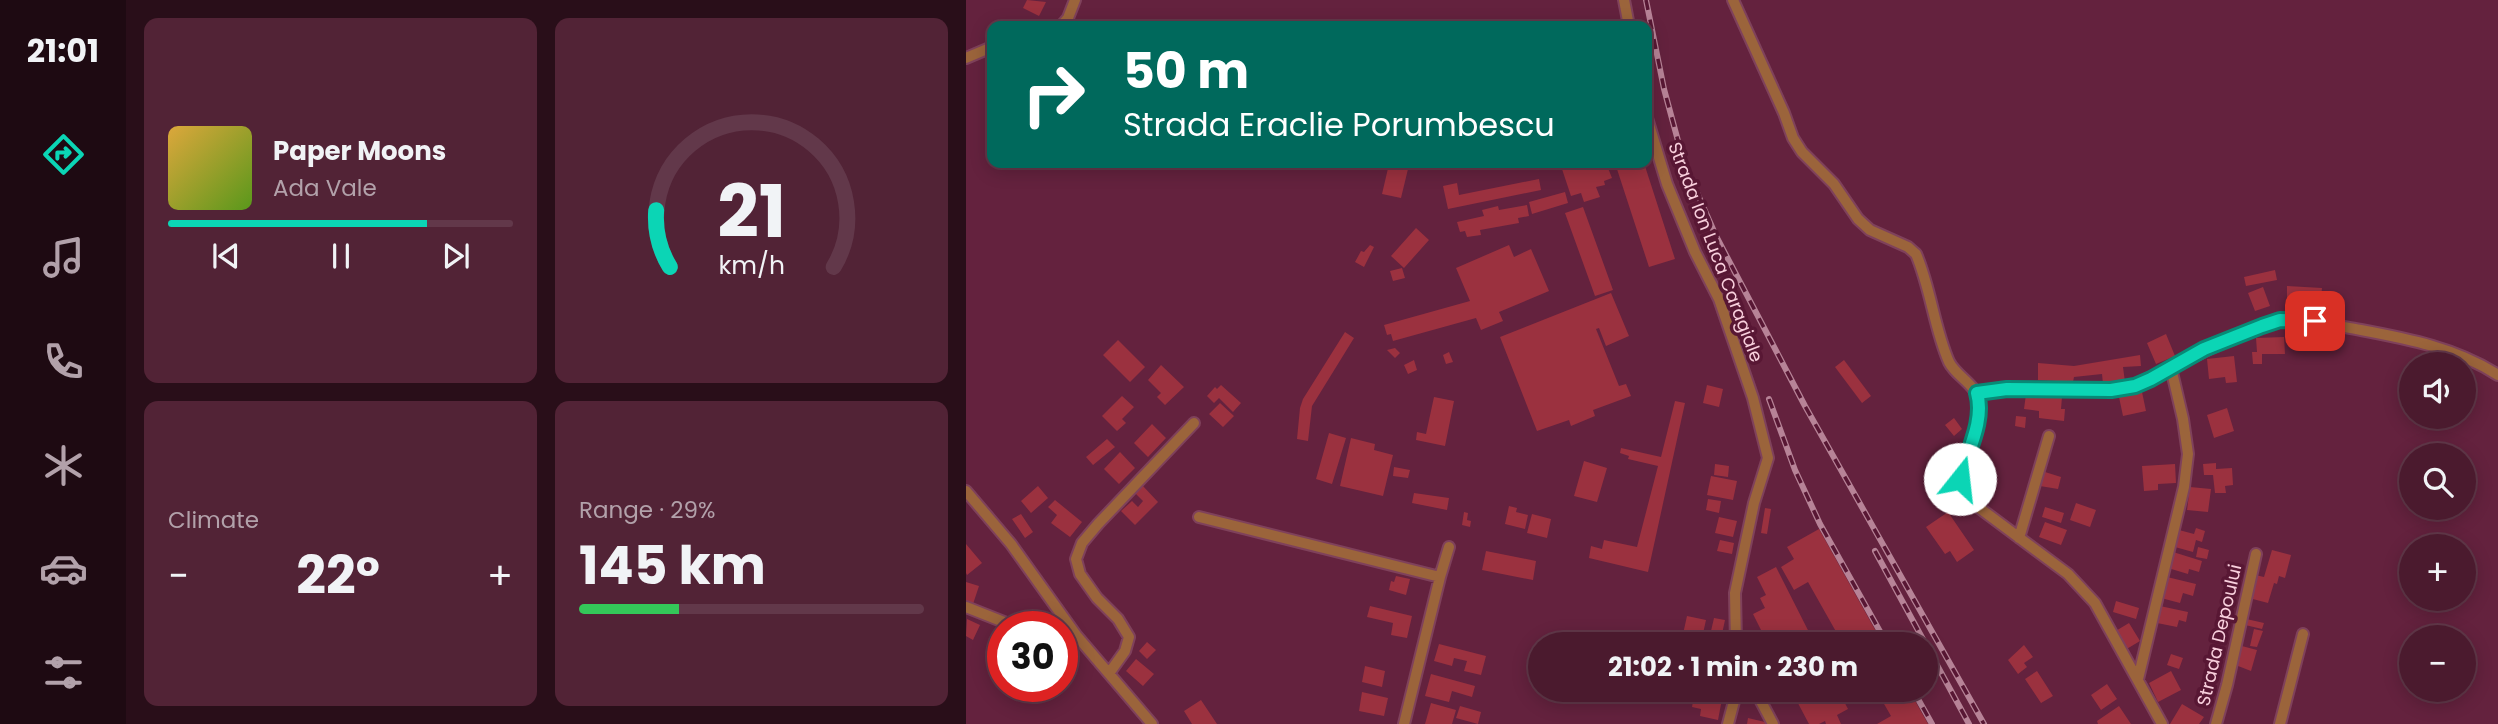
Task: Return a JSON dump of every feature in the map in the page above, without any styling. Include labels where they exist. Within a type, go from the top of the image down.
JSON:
[{"type":"street","points":[[1064,21],[1075,0]]},
{"type":"street","points":[[1624,0],[1628,21]]},
{"type":"street","points":[[1733,0],[1793,138],[1802,152],[1834,184],[1858,219],[1870,230],[1908,247],[1916,254],[1950,364],[1977,393],[1977,424],[1960,479],[1966,498],[2068,574],[2095,603],[2162,724]]},
{"type":"street","points":[[966,58],[987,49]]},
{"type":"street","name":"Strada Ion Luca Caragiale","points":[[1652,134],[1667,184],[1695,253],[1719,299],[1753,398],[1768,458],[1754,503],[1734,593],[1736,632]]},
{"type":"street","points":[[1977,393],[2007,389],[2111,390],[2135,386],[2204,349],[2244,332],[2280,320],[2292,319],[2400,337],[2442,347],[2498,375]]},
{"type":"street","points":[[2138,679],[2184,487],[2188,454],[2171,368]]},
{"type":"street","points":[[1110,672],[1125,652],[1129,636],[1080,574],[1076,559],[1082,543],[1090,533],[1194,423]]},
{"type":"street","points":[[2019,538],[2049,436]]},
{"type":"street","points":[[966,491],[1011,544],[1059,611]]},
{"type":"street","points":[[1199,517],[1440,576]]},
{"type":"street","points":[[1404,724],[1449,547]]},
{"type":"street","name":"Strada Depoului","points":[[2216,724],[2256,554]]},
{"type":"street","points":[[966,607],[987,615]]},
{"type":"street","points":[[2280,724],[2303,634]]},
{"type":"street","points":[[1078,637],[1152,724]]},
{"type":"street","points":[[1728,724],[1734,702]]},
{"type":"street","points":[[1761,702],[1773,724]]},
{"type":"building","points":[[1027,0],[1046,2],[1039,16],[1023,8]]},
{"type":"building","points":[[1388,168],[1408,169],[1401,198],[1382,194]]},
{"type":"building","points":[[1562,168],[1608,168],[1612,178],[1604,181],[1605,185],[1596,187],[1600,197],[1584,202],[1581,193],[1571,196]]},
{"type":"building","points":[[1617,168],[1646,168],[1675,259],[1649,267]]},
{"type":"building","points":[[1539,179],[1541,190],[1448,209],[1443,186],[1457,183],[1459,195]]},
{"type":"building","points":[[1565,192],[1568,203],[1532,214],[1529,202]]},
{"type":"building","points":[[1527,205],[1529,216],[1518,218],[1519,223],[1480,230],[1481,235],[1467,237],[1465,231],[1460,232],[1457,222],[1484,216],[1482,210],[1498,206],[1499,210]]},
{"type":"building","points":[[1583,207],[1613,290],[1595,296],[1565,213]]},
{"type":"building","points":[[1416,228],[1429,240],[1404,268],[1391,256]]},
{"type":"building","points":[[1370,245],[1374,247],[1364,267],[1355,262],[1361,251],[1364,252]]},
{"type":"building","points":[[1509,245],[1514,257],[1531,249],[1549,291],[1499,312],[1503,321],[1481,330],[1476,318],[1393,341],[1391,334],[1387,335],[1384,325],[1470,301],[1456,268]]},
{"type":"building","points":[[1402,268],[1405,278],[1393,281],[1390,271]]},
{"type":"building","points":[[2275,270],[2277,280],[2246,286],[2244,277]]},
{"type":"building","points":[[2287,286],[2322,288],[2321,298],[2308,298],[2308,302],[2287,300]]},
{"type":"building","points":[[2263,287],[2270,306],[2255,311],[2248,293]]},
{"type":"building","points":[[1611,293],[1629,336],[1606,346],[1599,328],[1596,329],[1619,386],[1626,384],[1631,396],[1593,410],[1595,416],[1571,426],[1569,420],[1537,431],[1500,337]]},
{"type":"building","points":[[1345,332],[1354,338],[1312,406],[1308,441],[1297,439],[1303,399]]},
{"type":"building","points":[[2166,334],[2175,356],[2156,364],[2147,343]]},
{"type":"building","points":[[2284,337],[2285,354],[2262,354],[2262,364],[2253,364],[2252,352],[2257,352],[2256,338]]},
{"type":"building","points":[[1118,340],[1145,367],[1130,382],[1103,355]]},
{"type":"building","points":[[1395,348],[1400,353],[1395,358],[1387,350]]},
{"type":"building","points":[[1449,352],[1453,362],[1446,364],[1443,355]]},
{"type":"building","points":[[2140,355],[2141,366],[2123,367],[2125,382],[2103,384],[2102,374],[2074,377],[2073,382],[2038,380],[2038,363],[2074,366]]},
{"type":"building","points":[[2234,356],[2237,382],[2226,383],[2225,377],[2209,379],[2207,359]]},
{"type":"building","points":[[1414,360],[1417,370],[1408,374],[1404,365]]},
{"type":"building","points":[[1844,360],[1871,396],[1862,403],[1835,367]]},
{"type":"building","points":[[1161,365],[1184,387],[1165,405],[1157,397],[1161,393],[1148,380]]},
{"type":"building","points":[[1221,385],[1241,403],[1233,412],[1219,398],[1214,403],[1207,396],[1215,387],[1217,389]]},
{"type":"building","points":[[1707,385],[1723,389],[1719,407],[1703,403]]},
{"type":"building","points":[[2142,392],[2146,411],[2123,416],[2119,397]]},
{"type":"building","points":[[2026,394],[2062,397],[2064,421],[2039,418],[2039,411],[2024,409]]},
{"type":"building","points":[[1122,396],[1134,407],[1122,419],[1126,423],[1117,431],[1102,416]]},
{"type":"building","points":[[1434,397],[1454,401],[1445,446],[1416,440],[1417,432],[1426,434]]},
{"type":"building","points":[[1675,401],[1685,403],[1648,572],[1589,558],[1591,546],[1602,549],[1604,540],[1637,547],[1658,466],[1628,459],[1629,456],[1620,453],[1621,448],[1661,457]]},
{"type":"building","points":[[1220,403],[1234,416],[1223,427],[1209,414]]},
{"type":"building","points":[[2227,408],[2234,431],[2214,438],[2207,415]]},
{"type":"building","points":[[2016,416],[2026,417],[2025,428],[2015,426]]},
{"type":"building","points":[[1954,418],[1962,429],[1954,436],[1945,425]]},
{"type":"building","points":[[1152,424],[1166,438],[1148,457],[1134,443]]},
{"type":"building","points":[[1329,433],[1346,438],[1332,484],[1316,479]]},
{"type":"building","points":[[1351,438],[1375,444],[1374,450],[1393,455],[1383,496],[1340,486]]},
{"type":"building","points":[[1107,439],[1115,447],[1093,465],[1086,457]]},
{"type":"building","points":[[1120,452],[1135,468],[1119,484],[1104,469]]},
{"type":"building","points":[[1584,461],[1607,468],[1597,502],[1574,496]]},
{"type":"building","points":[[2216,463],[2216,469],[2232,468],[2233,485],[2225,486],[2226,493],[2215,493],[2213,475],[2204,475],[2203,464]]},
{"type":"building","points":[[1715,464],[1729,466],[1728,477],[1714,475]]},
{"type":"building","points":[[2175,464],[2176,483],[2158,484],[2158,490],[2144,491],[2142,466]]},
{"type":"building","points":[[1394,467],[1410,470],[1408,478],[1393,476]]},
{"type":"building","points":[[2045,472],[2061,477],[2058,489],[2040,486]]},
{"type":"building","points":[[1711,476],[1737,481],[1733,500],[1707,495]]},
{"type":"building","points":[[1142,485],[1158,502],[1135,525],[1121,511],[1132,501],[1138,507],[1143,501],[1135,493]]},
{"type":"building","points":[[1038,486],[1048,498],[1031,513],[1021,501]]},
{"type":"building","points":[[2190,487],[2211,489],[2208,512],[2187,510]]},
{"type":"building","points":[[1414,493],[1449,498],[1447,510],[1412,503]]},
{"type":"building","points":[[1708,499],[1721,501],[1719,513],[1706,510]]},
{"type":"building","points":[[1055,500],[1082,522],[1070,537],[1051,523],[1057,515],[1048,507]]},
{"type":"building","points":[[2076,503],[2096,510],[2090,527],[2070,520]]},
{"type":"building","points":[[1509,506],[1517,508],[1516,512],[1528,515],[1525,529],[1505,524]]},
{"type":"building","points":[[2045,507],[2064,513],[2061,523],[2042,517]]},
{"type":"building","points":[[1765,508],[1771,509],[1767,534],[1761,533]]},
{"type":"building","points":[[1464,512],[1468,513],[1470,527],[1462,525]]},
{"type":"building","points":[[1948,512],[1974,550],[1957,562],[1950,551],[1945,554],[1926,527]]},
{"type":"building","points":[[1021,514],[1033,532],[1025,538],[1012,519]]},
{"type":"building","points":[[1532,514],[1551,519],[1547,538],[1527,533]]},
{"type":"building","points":[[1719,517],[1737,521],[1733,537],[1715,533]]},
{"type":"building","points":[[2045,522],[2067,530],[2061,545],[2039,537]]},
{"type":"building","points":[[2196,528],[2205,531],[2202,542],[2196,540],[2193,552],[2175,547],[2179,530],[2194,534]]},
{"type":"building","points":[[1819,529],[1876,632],[1836,632],[1808,582],[1794,590],[1781,567],[1794,559],[1787,547]]},
{"type":"building","points":[[1720,540],[1734,543],[1732,554],[1717,551]]},
{"type":"building","points":[[966,544],[982,563],[967,575],[966,573]]},
{"type":"building","points":[[2198,547],[2209,550],[2207,559],[2196,557]]},
{"type":"building","points":[[2272,550],[2291,555],[2285,578],[2279,576],[2277,584],[2274,583],[2268,603],[2249,598],[2255,575],[2264,577]]},
{"type":"building","points":[[1486,551],[1536,561],[1533,580],[1482,570]]},
{"type":"building","points":[[2173,552],[2202,561],[2199,572],[2189,569],[2188,574],[2168,568]]},
{"type":"building","points":[[1776,567],[1809,632],[1762,632],[1753,614],[1765,608],[1760,598],[1766,595],[1757,577]]},
{"type":"building","points":[[1396,576],[1410,579],[1406,595],[1389,590],[1391,581],[1394,582]]},
{"type":"building","points":[[2167,577],[2196,584],[2193,596],[2183,593],[2180,603],[2161,598]]},
{"type":"building","points":[[966,582],[979,586],[973,604],[966,602]]},
{"type":"building","points":[[2116,601],[2139,608],[2136,619],[2113,612]]},
{"type":"building","points":[[1370,606],[1412,616],[1407,638],[1391,635],[1393,623],[1367,617]]},
{"type":"building","points":[[2160,606],[2188,612],[2186,622],[2179,620],[2177,627],[2157,623]]},
{"type":"building","points":[[1687,616],[1706,620],[1703,632],[1683,632]]},
{"type":"building","points":[[1714,618],[1725,620],[1722,632],[1711,631]]},
{"type":"building","points":[[2242,618],[2264,623],[2262,629],[2241,624]]},
{"type":"building","points":[[967,619],[980,625],[973,640],[966,636]]},
{"type":"building","points":[[2129,623],[2140,641],[2125,650],[2114,632]]},
{"type":"building","points":[[2254,629],[2263,631],[2257,647],[2250,646]]},
{"type":"building","points":[[1147,642],[1156,650],[1147,659],[1139,651]]},
{"type":"building","points":[[1439,644],[1486,656],[1481,675],[1464,671],[1467,661],[1454,658],[1452,666],[1434,661]]},
{"type":"building","points":[[2024,645],[2033,657],[2024,663],[2027,667],[2018,674],[2008,660]]},
{"type":"building","points":[[2238,645],[2257,650],[2251,671],[2233,664]]},
{"type":"building","points":[[2171,654],[2183,658],[2179,669],[2167,665]]},
{"type":"building","points":[[1136,659],[1154,674],[1143,686],[1126,671]]},
{"type":"building","points":[[1365,666],[1385,671],[1382,687],[1362,682]]},
{"type":"building","points":[[2037,671],[2053,696],[2041,703],[2025,679]]},
{"type":"building","points":[[2171,671],[2181,690],[2158,702],[2149,683]]},
{"type":"building","points":[[1431,674],[1475,686],[1472,697],[1452,691],[1449,702],[1425,696]]},
{"type":"building","points":[[2107,684],[2117,699],[2101,710],[2091,695]]},
{"type":"building","points":[[1362,692],[1388,698],[1384,716],[1359,711]]},
{"type":"building","points":[[1201,700],[1217,724],[1192,724],[1184,711]]},
{"type":"building","points":[[1693,702],[1721,702],[1718,720],[1700,716],[1701,709],[1692,707]]},
{"type":"building","points":[[1797,702],[1844,702],[1848,709],[1837,715],[1841,724],[1826,724],[1825,721],[1809,724]]},
{"type":"building","points":[[1883,702],[1916,702],[1928,724],[1877,724],[1891,716]]},
{"type":"building","points":[[1431,703],[1456,710],[1452,724],[1425,724]]},
{"type":"building","points":[[2182,704],[2204,717],[2199,724],[2170,724]]},
{"type":"building","points":[[1460,706],[1481,712],[1478,724],[1456,718]]},
{"type":"building","points":[[2119,706],[2131,724],[2098,724],[2097,721]]},
{"type":"building","points":[[1748,718],[1769,723],[1769,724],[1747,724]]},
{"type":"railway","points":[[1646,0],[1650,21]]},
{"type":"railway","points":[[1652,30],[1664,89],[1684,163],[1716,236],[1805,406],[1984,724]]},
{"type":"railway","points":[[1769,399],[1795,470],[1820,524],[1880,632]]},
{"type":"railway","points":[[1875,551],[1969,724]]},
{"type":"railway","points":[[1920,702],[1932,724]]},
{"type":"route","points":[[1960,479],[1977,424],[1977,393],[2007,389],[2111,390],[2135,386],[2204,349],[2262,326],[2280,320],[2315,321]]}]
